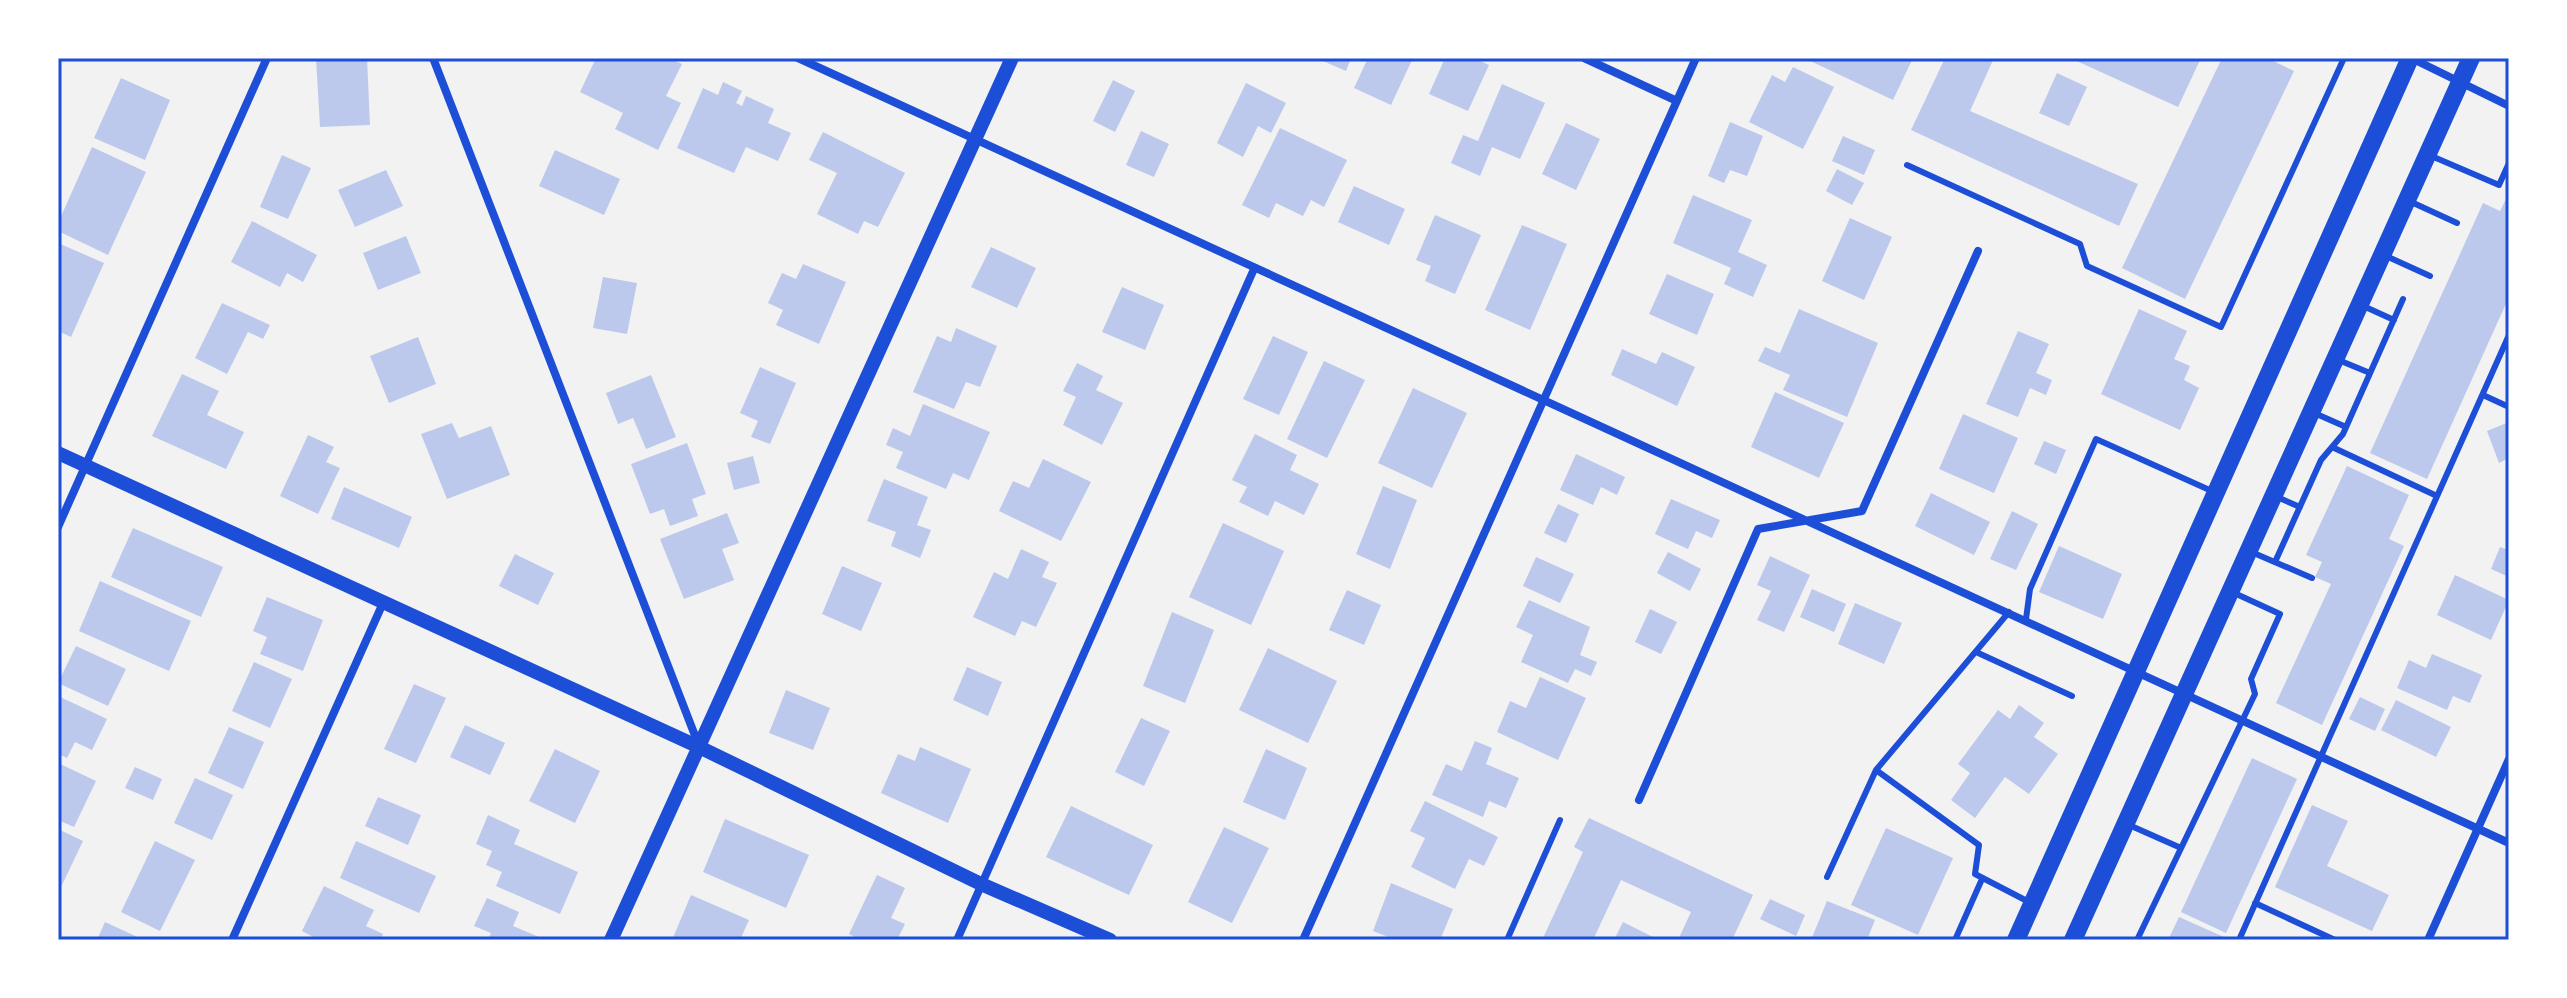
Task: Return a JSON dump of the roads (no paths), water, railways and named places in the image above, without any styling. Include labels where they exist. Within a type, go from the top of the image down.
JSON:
[{"type":"main road","points":[[2016,940],[2411,58]]},
{"type":"main road","points":[[2073,940],[2471,58]]},
{"type":"street","points":[[58,527],[267,58]]},
{"type":"street","points":[[433,58],[699,747]]},
{"type":"street","points":[[798,58],[2509,843]]},
{"type":"street","points":[[611,940],[1012,58]]},
{"type":"street","points":[[1584,58],[1677,101]]},
{"type":"street","points":[[1303,940],[1696,58]]},
{"type":"street","points":[[2411,58],[2509,106]]},
{"type":"street","points":[[1639,800],[1758,529],[1862,511],[1978,251]]},
{"type":"street","points":[[957,940],[1254,269]]},
{"type":"street","points":[[58,453],[699,747],[981,884],[1110,940]]},
{"type":"street","points":[[232,940],[383,603]]},
{"type":"street","points":[[2428,940],[2509,759]]},
{"type":"lane","points":[[1907,165],[2080,244],[2087,266],[2221,327],[2344,58]]},
{"type":"lane","points":[[2429,154],[2499,185],[2509,163]]},
{"type":"lane","points":[[2408,201],[2457,223]]},
{"type":"lane","points":[[2383,255],[2430,276]]},
{"type":"lane","points":[[2275,562],[2321,460],[2346,427],[2403,299]]},
{"type":"lane","points":[[2360,305],[2394,320]]},
{"type":"lane","points":[[2239,940],[2509,335]]},
{"type":"lane","points":[[2336,359],[2370,373]]},
{"type":"lane","points":[[2483,395],[2509,407]]},
{"type":"lane","points":[[2312,412],[2346,427]]},
{"type":"lane","points":[[2026,619],[2030,589],[2096,439],[2216,493]]},
{"type":"lane","points":[[2332,447],[2437,496]]},
{"type":"lane","points":[[2274,496],[2300,507]]},
{"type":"lane","points":[[2249,551],[2312,578]]},
{"type":"lane","points":[[2137,940],[2255,694],[2251,679],[2280,614],[2231,591]]},
{"type":"lane","points":[[1827,877],[1876,770],[2009,612]]},
{"type":"lane","points":[[1976,652],[2072,696]]},
{"type":"lane","points":[[1876,770],[1979,845],[1975,874],[2032,904]]},
{"type":"lane","points":[[1507,940],[1560,820]]},
{"type":"lane","points":[[2126,823],[2181,848]]},
{"type":"lane","points":[[1955,940],[1982,879]]},
{"type":"lane","points":[[2255,903],[2335,940]]}]
